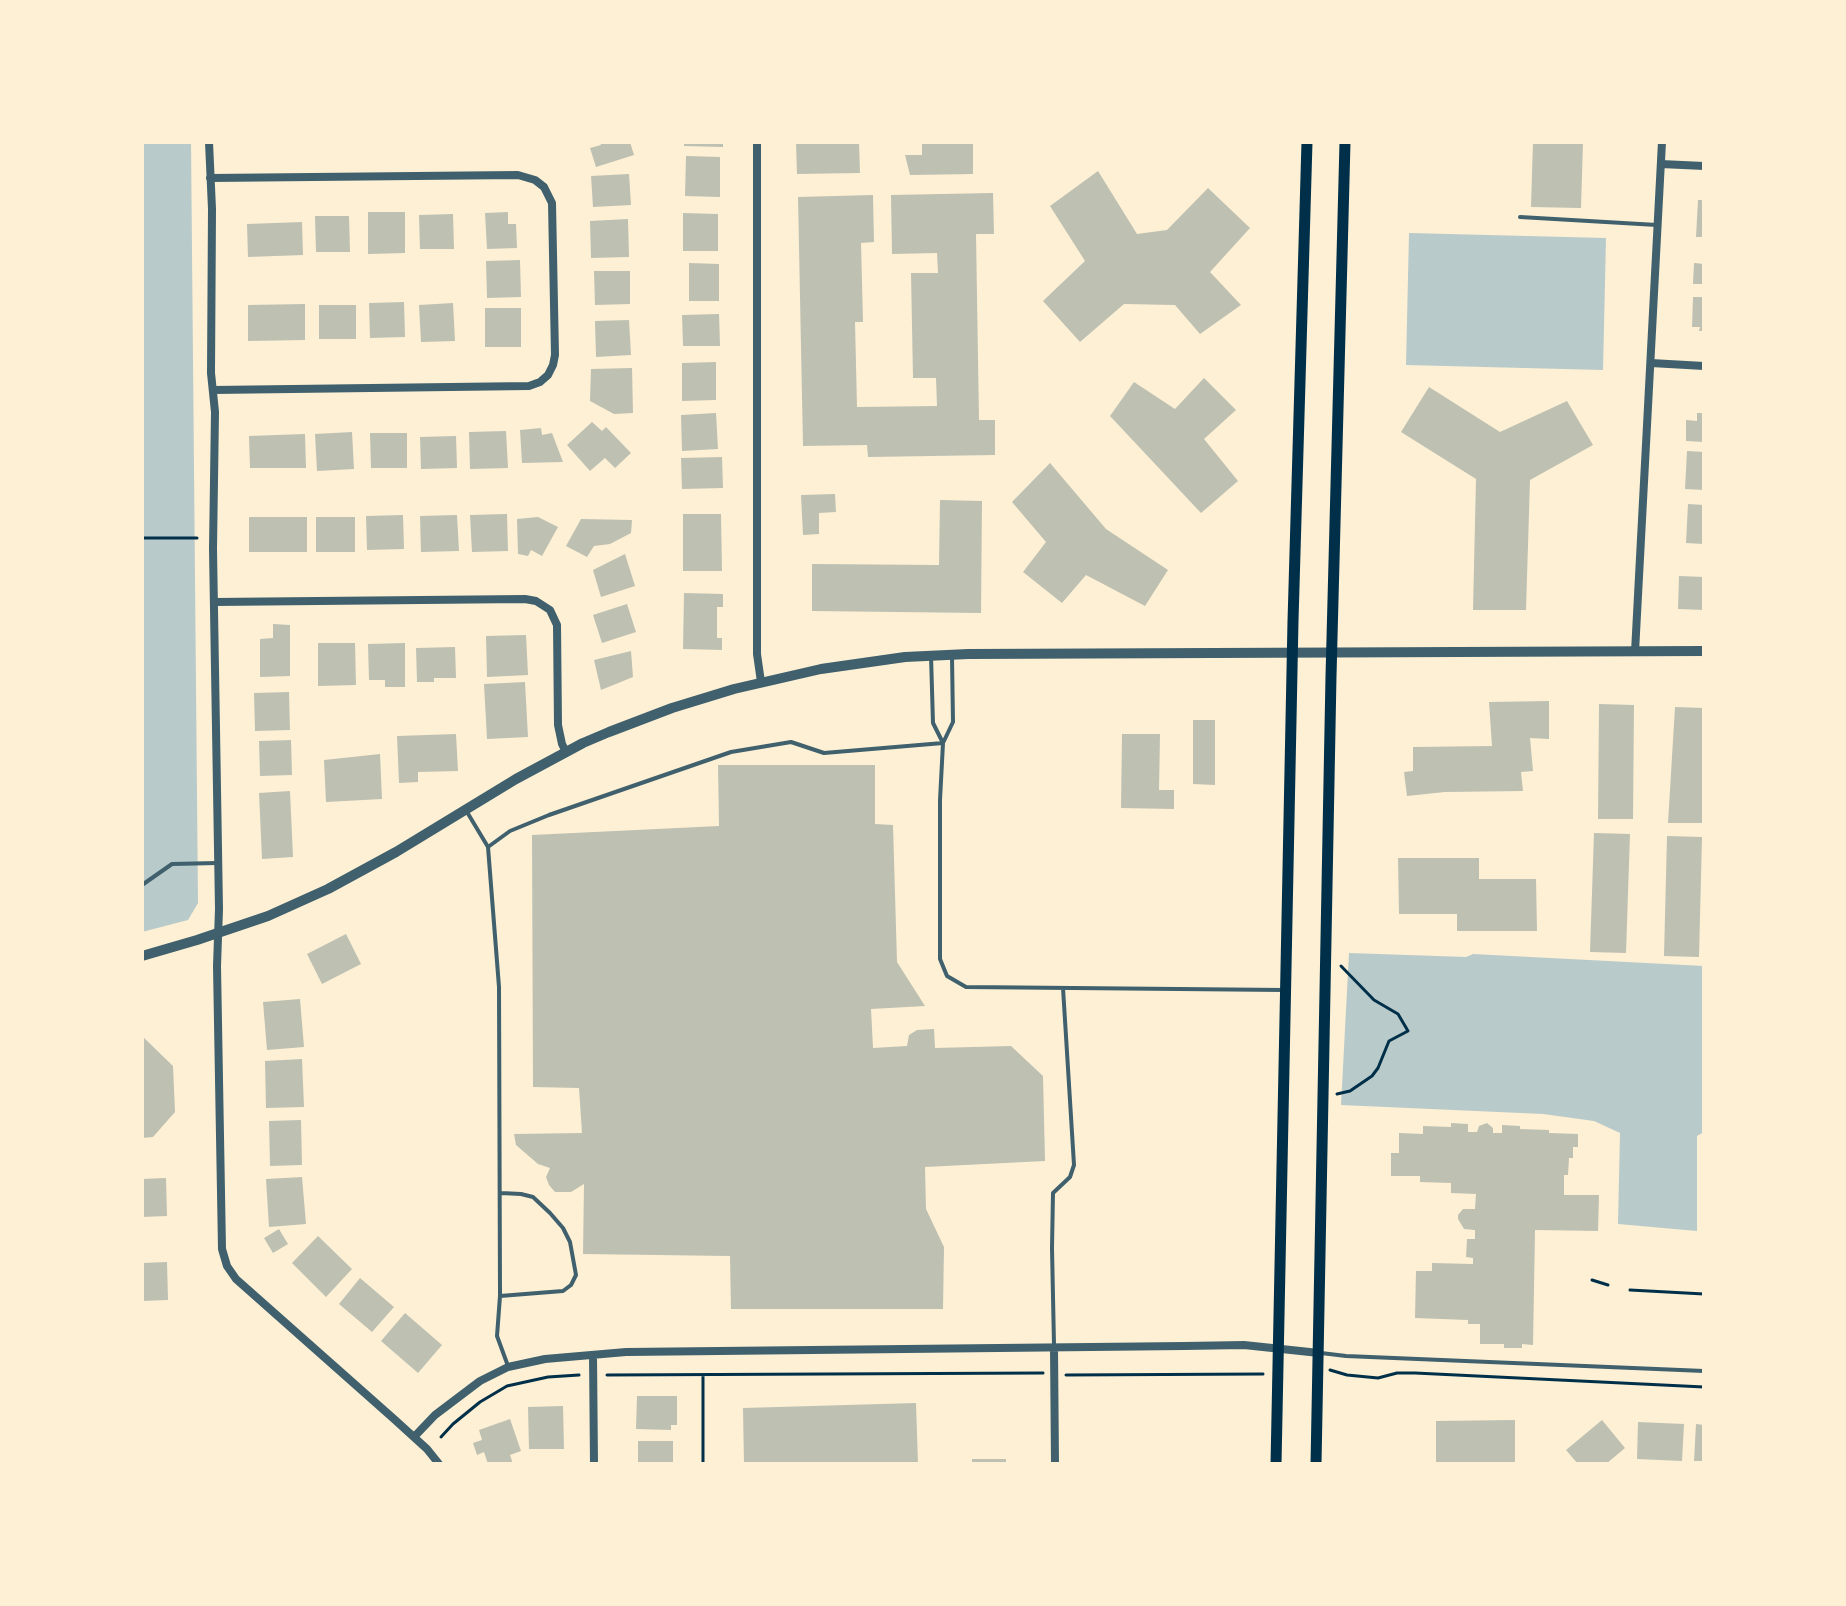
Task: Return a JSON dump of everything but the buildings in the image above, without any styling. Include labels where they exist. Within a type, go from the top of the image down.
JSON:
[{"type":"main road","points":[[1276,1464],[1307,142]]},
{"type":"main road","points":[[1316,1464],[1345,142]]},
{"type":"street","points":[[209,142],[212,209],[211,367],[215,412],[214,602],[222,1249],[227,1266],[245,1288],[414,1437],[439,1464]]},
{"type":"street","points":[[757,142],[757,654],[761,682]]},
{"type":"street","points":[[1635,652],[1662,142]]},
{"type":"street","points":[[1661,164],[1704,166]]},
{"type":"street","points":[[210,178],[518,175],[535,180],[544,187],[552,203],[555,355],[548,375],[529,386],[213,390]]},
{"type":"street","points":[[1651,363],[1704,366]]},
{"type":"street","points":[[214,602],[525,599],[541,603],[553,615],[557,625],[558,725],[566,752]]},
{"type":"street","points":[[142,956],[268,916],[328,889],[516,779],[620,727],[761,682],[844,665],[952,654],[1704,651]]},
{"type":"street","points":[[414,1437],[435,1415],[492,1374],[545,1359],[626,1352],[1244,1345],[1319,1353]]},
{"type":"street","points":[[1054,1348],[1055,1464]]},
{"type":"street","points":[[593,1355],[594,1464]]},
{"type":"lane","points":[[1520,217],[1657,225]]},
{"type":"lane","points":[[952,654],[953,722],[943,743],[940,800],[940,959],[947,976],[966,987],[1286,991]]},
{"type":"lane","points":[[931,656],[933,723],[943,743]]},
{"type":"lane","points":[[488,847],[510,831],[549,815],[731,752],[791,742],[824,753],[943,743]]},
{"type":"lane","points":[[466,809],[488,847],[499,987],[500,1296],[497,1336],[508,1367]]},
{"type":"lane","points":[[142,885],[172,864],[217,863]]},
{"type":"lane","points":[[1054,1348],[1053,1193],[1070,1177],[1074,1165],[1063,988]]},
{"type":"lane","points":[[500,1193],[533,1197],[550,1213],[570,1242],[576,1275],[571,1285],[563,1291],[500,1296]]},
{"type":"lane","points":[[1319,1353],[1704,1371]]},
{"type":"path","points":[[142,538],[197,538]]},
{"type":"path","points":[[1339,1094],[1350,1091],[1372,1076],[1389,1041],[1408,1031],[1398,1014],[1374,1000],[1341,966]]},
{"type":"path","points":[[1592,1280],[1608,1285]]},
{"type":"path","points":[[1630,1290],[1704,1294]]},
{"type":"path","points":[[1319,1371],[1334,1370],[1378,1378],[1397,1373],[1415,1373],[1704,1387]]},
{"type":"path","points":[[613,1376],[1032,1372]]},
{"type":"path","points":[[1073,1375],[1278,1373]]},
{"type":"path","points":[[441,1437],[480,1402],[507,1386],[531,1379],[572,1374]]},
{"type":"path","points":[[703,1375],[703,1464]]},
{"type":"shaded area","points":[[142,142],[191,142],[198,903],[188,920],[142,932]]},
{"type":"shaded area","points":[[1409,233],[1606,238],[1603,370],[1406,365]]},
{"type":"shaded area","points":[[1349,953],[1466,957],[1473,954],[1704,966],[1704,1132],[1697,1136],[1697,1231],[1618,1224],[1620,1133],[1594,1121],[1543,1114],[1341,1105]]}]
